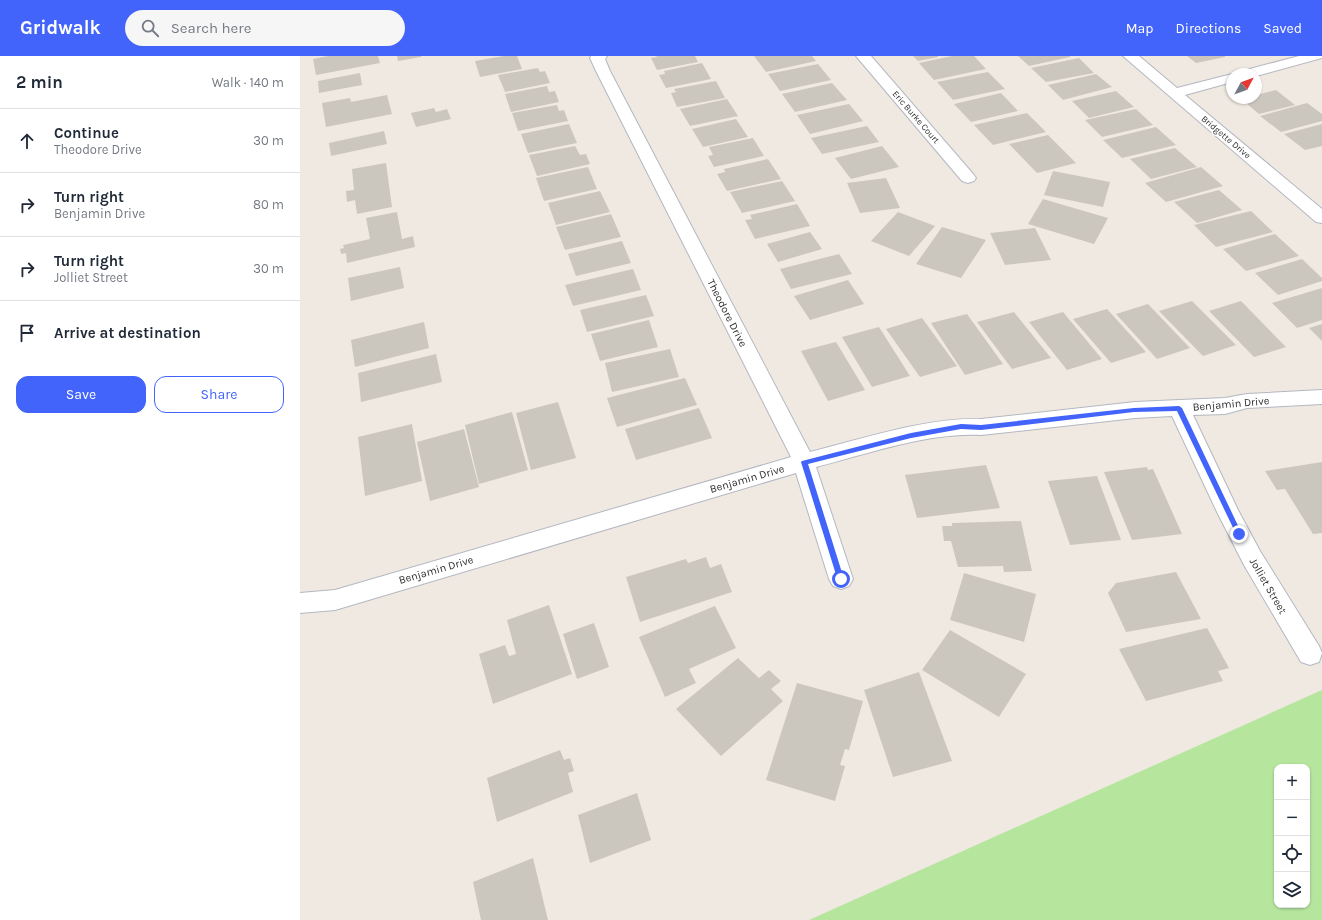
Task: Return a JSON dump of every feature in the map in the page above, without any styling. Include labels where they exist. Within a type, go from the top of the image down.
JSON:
[{"type":"street","name":"Theodore Drive","points":[[600,56],[597,58],[607,78],[804,462],[841,579]]},
{"type":"street","name":"Eric Burke Court","points":[[863,56],[968,178]]},
{"type":"street","name":"Bridgette Drive","points":[[1130,56],[1322,218]]},
{"type":"street","points":[[1262,70],[1316,56]]},
{"type":"street","points":[[1174,93],[1226,80]]},
{"type":"street","name":"Benjamin Drive","points":[[300,603],[335,600],[804,462],[911,436],[961,426],[981,428],[1134,410],[1225,406],[1247,400],[1322,398]]},
{"type":"street","name":"Jolliet Street","points":[[1179,408],[1228,512],[1252,558],[1310,654]]},
{"type":"green space","points":[[1322,690],[1322,920],[809,920]]},
{"type":"building","points":[[328,56],[378,56],[380,63],[316,75],[313,59]]},
{"type":"building","points":[[397,56],[421,56],[421,57],[398,61]]},
{"type":"building","points":[[504,56],[517,56],[522,69],[480,77],[475,61]]},
{"type":"building","points":[[656,56],[695,56],[698,62],[657,70],[651,58],[657,57]]},
{"type":"building","points":[[754,56],[812,56],[816,61],[766,72]]},
{"type":"building","points":[[913,56],[938,56],[938,57],[918,61]]},
{"type":"building","points":[[952,56],[974,56],[986,69],[934,80],[919,63]]},
{"type":"building","points":[[1018,56],[1070,56],[1070,57],[1029,66]]},
{"type":"building","points":[[1187,56],[1225,56],[1225,57],[1196,63]]},
{"type":"building","points":[[1079,58],[1094,73],[1046,82],[1031,68]]},
{"type":"building","points":[[702,63],[711,79],[666,88],[659,75],[665,74],[664,71]]},
{"type":"building","points":[[818,64],[831,80],[780,91],[768,74]]},
{"type":"building","points":[[538,68],[540,72],[545,71],[550,83],[505,92],[498,75]]},
{"type":"building","points":[[988,72],[1005,89],[953,100],[937,82]]},
{"type":"building","points":[[360,73],[362,85],[319,93],[318,81]]},
{"type":"building","points":[[1096,74],[1112,87],[1063,100],[1048,85]]},
{"type":"building","points":[[716,81],[725,98],[677,107],[671,93],[676,92],[674,89]]},
{"type":"building","points":[[832,83],[847,100],[795,112],[782,94]]},
{"type":"building","points":[[547,86],[549,92],[555,91],[559,102],[511,112],[505,94]]},
{"type":"building","points":[[1276,90],[1295,105],[1259,114],[1247,104],[1262,104],[1262,94]]},
{"type":"building","points":[[1116,91],[1134,107],[1089,118],[1072,101]]},
{"type":"building","points":[[1001,93],[1018,111],[971,122],[954,104]]},
{"type":"building","points":[[387,95],[392,114],[326,127],[322,103],[350,98],[351,102]]},
{"type":"building","points":[[727,99],[738,116],[690,126],[680,109]]},
{"type":"building","points":[[1307,103],[1322,114],[1322,121],[1281,132],[1260,116]]},
{"type":"building","points":[[849,104],[863,121],[810,134],[797,115]]},
{"type":"building","points":[[557,105],[559,111],[564,110],[568,121],[518,131],[512,113]]},
{"type":"building","points":[[434,108],[436,112],[447,109],[451,119],[416,127],[411,113]]},
{"type":"building","points":[[1136,109],[1153,125],[1102,137],[1085,120]]},
{"type":"building","points":[[1027,113],[1046,132],[993,145],[974,125]]},
{"type":"building","points":[[736,119],[748,137],[703,147],[692,129]]},
{"type":"building","points":[[569,124],[577,143],[528,153],[521,134]]},
{"type":"building","points":[[1322,124],[1322,146],[1305,150],[1284,134]]},
{"type":"building","points":[[867,126],[879,142],[822,154],[811,138]]},
{"type":"building","points":[[1156,127],[1176,145],[1122,158],[1103,140]]},
{"type":"building","points":[[384,131],[387,144],[331,156],[329,143]]},
{"type":"building","points":[[1048,135],[1076,163],[1037,173],[1009,144]]},
{"type":"building","points":[[753,138],[764,156],[714,167],[708,156],[713,155],[709,147]]},
{"type":"building","points":[[575,146],[580,155],[586,154],[590,164],[537,176],[529,155]]},
{"type":"building","points":[[882,146],[899,167],[851,179],[835,158]]},
{"type":"building","points":[[1175,148],[1197,167],[1151,179],[1130,159]]},
{"type":"building","points":[[768,159],[781,179],[727,191],[717,174],[725,172],[724,169]]},
{"type":"building","points":[[386,163],[392,207],[357,214],[355,200],[347,202],[346,191],[354,190],[352,169]]},
{"type":"building","points":[[588,167],[597,189],[544,201],[536,178]]},
{"type":"building","points":[[1201,167],[1223,186],[1166,202],[1145,183]]},
{"type":"building","points":[[1053,171],[1110,182],[1103,207],[1044,195]]},
{"type":"building","points":[[886,178],[900,208],[860,213],[847,183]]},
{"type":"building","points":[[782,181],[795,201],[742,213],[730,192]]},
{"type":"building","points":[[1219,190],[1242,210],[1197,223],[1174,202]]},
{"type":"building","points":[[600,191],[610,212],[556,225],[548,203]]},
{"type":"building","points":[[1043,199],[1108,218],[1094,244],[1028,224]]},
{"type":"building","points":[[797,204],[810,226],[755,239],[745,220],[752,219],[750,215]]},
{"type":"building","points":[[1251,211],[1273,232],[1216,247],[1194,225]]},
{"type":"building","points":[[397,212],[402,239],[413,236],[415,247],[347,263],[346,253],[341,254],[340,249],[344,248],[343,245],[370,239],[366,218]]},
{"type":"building","points":[[898,212],[935,226],[909,256],[871,241]]},
{"type":"building","points":[[611,214],[621,237],[565,250],[556,227]]},
{"type":"building","points":[[942,227],[986,240],[961,278],[916,264]]},
{"type":"building","points":[[1035,228],[1051,260],[1005,265],[990,233]]},
{"type":"building","points":[[810,232],[822,249],[778,262],[767,244]]},
{"type":"building","points":[[1275,234],[1299,256],[1246,271],[1223,249]]},
{"type":"building","points":[[622,241],[631,263],[576,276],[568,254]]},
{"type":"building","points":[[839,254],[852,274],[791,289],[780,269]]},
{"type":"building","points":[[1302,259],[1322,278],[1322,281],[1278,295],[1255,273]]},
{"type":"building","points":[[400,267],[404,288],[351,301],[348,278]]},
{"type":"building","points":[[633,269],[641,290],[573,306],[565,285]]},
{"type":"building","points":[[848,280],[864,304],[810,320],[794,296]]},
{"type":"building","points":[[1322,288],[1322,320],[1297,328],[1272,303]]},
{"type":"building","points":[[646,295],[654,316],[587,332],[580,310]]},
{"type":"building","points":[[1192,301],[1236,345],[1203,356],[1159,311]]},
{"type":"building","points":[[1241,301],[1286,347],[1254,357],[1209,311]]},
{"type":"building","points":[[1148,304],[1190,348],[1157,359],[1116,314]]},
{"type":"building","points":[[1107,309],[1146,352],[1111,363],[1073,319]]},
{"type":"building","points":[[1014,312],[1051,358],[1012,369],[977,322]]},
{"type":"building","points":[[1063,312],[1102,359],[1067,370],[1029,322]]},
{"type":"building","points":[[967,314],[1003,364],[965,375],[931,323]]},
{"type":"building","points":[[922,318],[957,366],[920,377],[886,329]]},
{"type":"building","points":[[649,320],[658,347],[600,361],[591,334]]},
{"type":"building","points":[[424,322],[429,348],[355,367],[351,340]]},
{"type":"building","points":[[1322,324],[1322,341],[1309,328]]},
{"type":"building","points":[[879,327],[910,376],[872,387],[842,337]]},
{"type":"building","points":[[836,342],[865,390],[828,401],[801,351]]},
{"type":"building","points":[[670,349],[679,377],[612,392],[605,363]]},
{"type":"building","points":[[436,354],[442,382],[361,402],[358,373]]},
{"type":"building","points":[[685,378],[697,405],[617,427],[607,398]]},
{"type":"building","points":[[558,402],[576,458],[531,470],[516,413]]},
{"type":"building","points":[[699,408],[712,438],[636,460],[625,429]]},
{"type":"building","points":[[512,412],[528,470],[479,484],[465,425]]},
{"type":"building","points":[[412,424],[422,481],[365,496],[358,437]]},
{"type":"building","points":[[464,429],[479,487],[430,501],[417,442]]},
{"type":"building","points":[[1322,462],[1322,533],[1313,534],[1285,489],[1277,490],[1265,471]]},
{"type":"building","points":[[986,465],[1000,508],[917,518],[905,475]]},
{"type":"building","points":[[1147,467],[1148,470],[1153,469],[1182,534],[1132,540],[1104,472]]},
{"type":"building","points":[[1097,476],[1121,540],[1070,545],[1048,481]]},
{"type":"building","points":[[1021,521],[1032,571],[1004,572],[1003,566],[958,567],[951,541],[944,541],[942,526],[952,526],[952,523]]},
{"type":"building","points":[[706,557],[710,568],[721,564],[732,592],[640,622],[626,577],[686,559],[688,563]]},
{"type":"building","points":[[1176,572],[1201,619],[1126,632],[1108,593],[1116,583]]},
{"type":"building","points":[[964,573],[1036,594],[1024,642],[950,620]]},
{"type":"building","points":[[549,605],[572,674],[493,704],[479,654],[505,645],[509,656],[516,654],[507,620]]},
{"type":"building","points":[[715,606],[736,648],[689,669],[696,683],[665,697],[639,637]]},
{"type":"building","points":[[594,623],[609,667],[577,679],[563,634]]},
{"type":"building","points":[[1207,628],[1229,668],[1218,671],[1223,681],[1146,701],[1119,649]]},
{"type":"building","points":[[950,630],[1026,674],[999,717],[922,670]]},
{"type":"building","points":[[738,658],[759,678],[769,670],[781,681],[771,689],[783,701],[721,756],[676,709]]},
{"type":"building","points":[[919,672],[952,761],[893,777],[864,690]]},
{"type":"building","points":[[797,683],[863,701],[849,750],[845,749],[840,765],[845,766],[835,801],[766,780]]},
{"type":"building","points":[[560,750],[564,760],[570,758],[574,771],[568,773],[573,792],[497,822],[487,778]]},
{"type":"building","points":[[637,793],[651,840],[590,863],[578,815]]},
{"type":"building","points":[[533,858],[548,920],[481,920],[473,882]]},
{"type":"route","points":[[841,579],[804,462],[911,436],[961,426],[981,428],[1134,410],[1179,408],[1239,534]]}]
